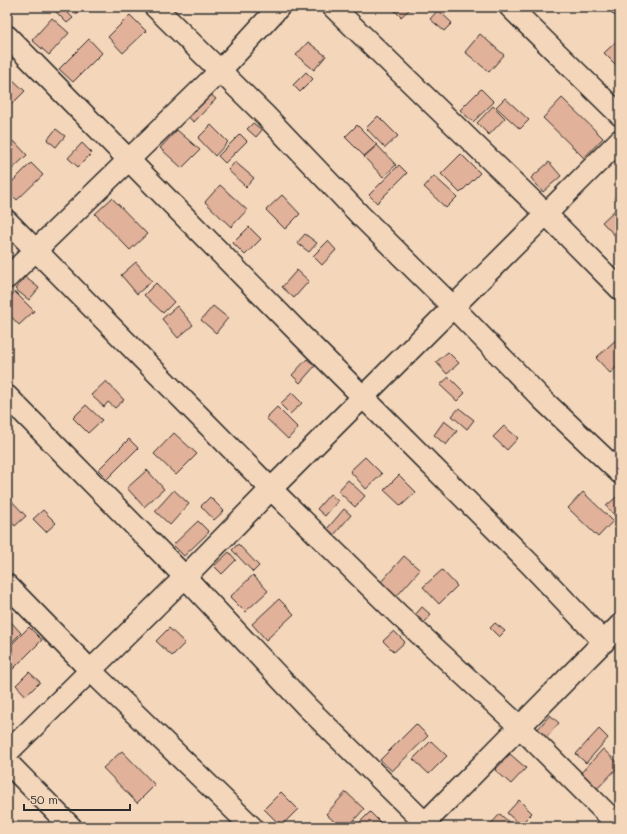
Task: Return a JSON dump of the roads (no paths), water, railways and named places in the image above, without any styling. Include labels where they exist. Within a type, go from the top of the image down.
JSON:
[{"type":"street","points":[[155,7],[265,115],[360,215],[453,307],[542,400],[620,473]]},
{"type":"street","points":[[7,278],[220,71],[279,7]]},
{"type":"street","points":[[333,7],[546,214],[620,289]]},
{"type":"street","points":[[510,7],[620,116]]},
{"type":"street","points":[[7,36],[288,322],[364,396],[530,564],[604,642]]},
{"type":"street","points":[[7,753],[185,577],[620,140]]},
{"type":"street","points":[[7,221],[271,489],[399,615],[520,728],[620,827]]},
{"type":"street","points":[[7,396],[185,577],[307,708],[425,826],[620,625]]},
{"type":"street","points":[[7,585],[90,670],[252,827]]},
{"type":"street","points":[[7,762],[71,827]]}]
